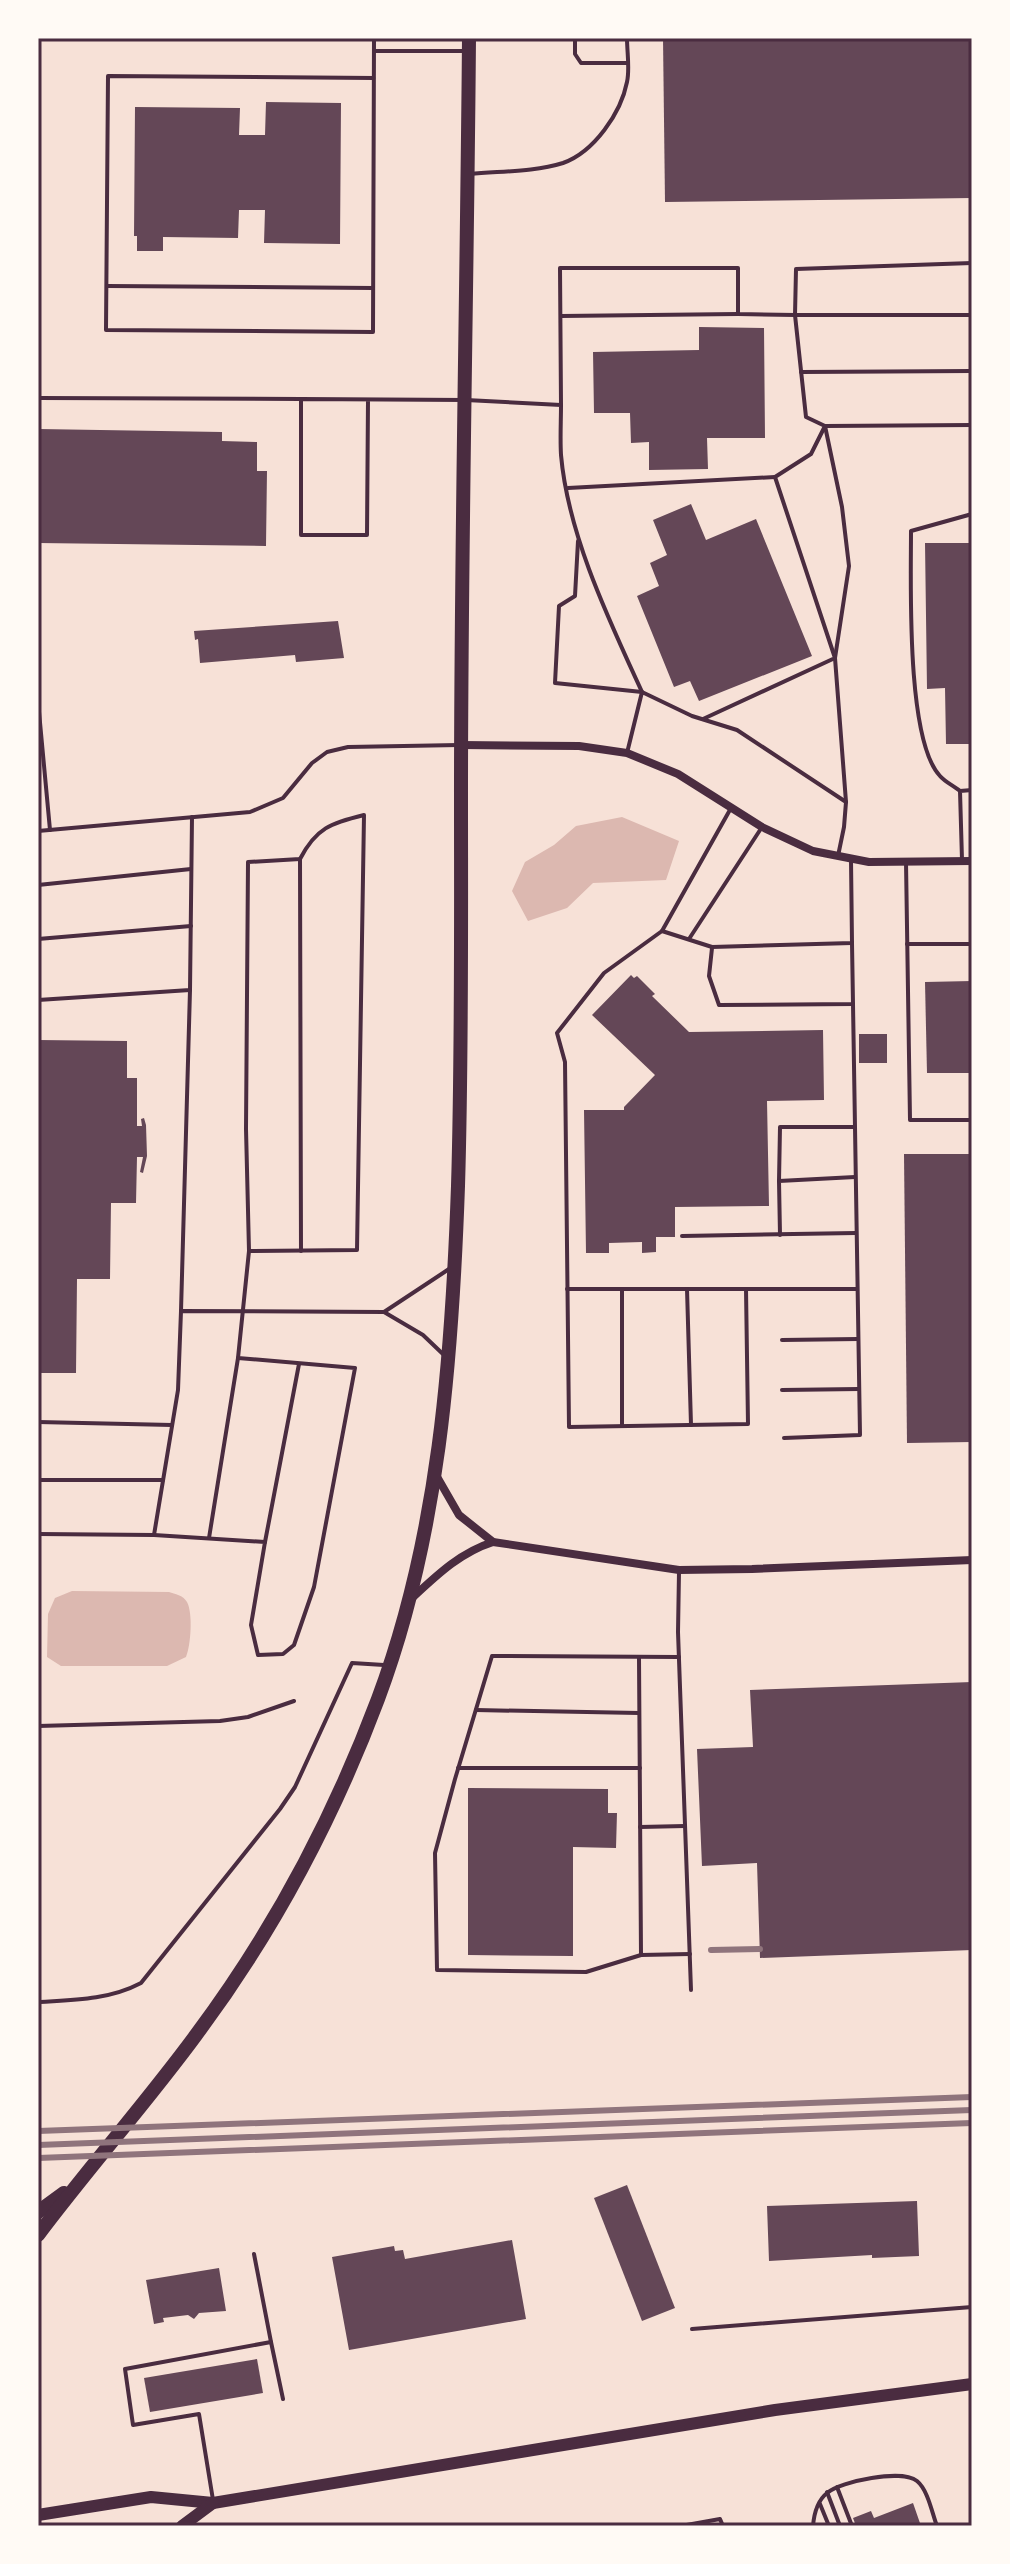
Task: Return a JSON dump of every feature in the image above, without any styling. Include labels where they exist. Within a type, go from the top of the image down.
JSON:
[{"type":"main road","points":[[38,2235],[196,2035],[280,1910],[337,1798],[390,1665],[409,1601],[435,1473],[449,1359],[456,1265],[461,1103],[461,745],[469,45]]},
{"type":"main road","points":[[38,2212],[77,2183]]},
{"type":"main road","points":[[38,2515],[151,2497],[213,2503],[775,2410],[972,2384]]},
{"type":"main road","points":[[182,2526],[213,2503]]},
{"type":"street","points":[[461,745],[579,746],[627,753],[678,774],[762,827],[813,851],[851,860],[967,861]]},
{"type":"street","points":[[435,1473],[459,1515],[493,1542]]},
{"type":"street","points":[[409,1601],[471,1549],[493,1542],[679,1570],[972,1560]]},
{"type":"lane","points":[[374,38],[374,78],[373,288],[373,332],[106,330],[108,76],[374,78]]},
{"type":"lane","points":[[575,38],[575,54],[581,63],[627,63]]},
{"type":"lane","points":[[468,174],[536,169],[566,162],[589,147],[612,118],[628,81],[627,38]]},
{"type":"lane","points":[[374,51],[469,45]]},
{"type":"lane","points":[[972,263],[796,269],[795,315],[806,417],[825,426],[972,425]]},
{"type":"lane","points":[[627,753],[642,692],[578,538],[561,456],[560,268],[738,268],[738,314]]},
{"type":"lane","points":[[106,286],[373,288]]},
{"type":"lane","points":[[560,316],[972,315]]},
{"type":"lane","points":[[801,372],[972,371]]},
{"type":"lane","points":[[38,398],[466,400],[561,405]]},
{"type":"lane","points":[[301,399],[301,535],[367,535],[368,400]]},
{"type":"lane","points":[[568,488],[775,477],[811,454],[825,426]]},
{"type":"lane","points":[[825,426],[842,507],[849,566],[835,658],[846,802],[838,857]]},
{"type":"lane","points":[[775,477],[835,658]]},
{"type":"lane","points":[[972,514],[911,531],[911,623],[922,740],[939,775],[960,791],[972,790]]},
{"type":"lane","points":[[578,538],[575,596],[559,606],[555,683],[642,692],[703,719],[737,730],[846,802]]},
{"type":"lane","points":[[703,719],[835,658]]},
{"type":"lane","points":[[38,701],[50,830]]},
{"type":"lane","points":[[38,831],[250,812],[283,798],[312,763],[327,752],[348,747],[461,745]]},
{"type":"lane","points":[[960,791],[967,861]]},
{"type":"lane","points":[[731,807],[662,931],[604,973],[557,1033],[565,1062],[569,1427],[748,1424],[746,1289]]},
{"type":"lane","points":[[249,1251],[301,1251],[357,1250],[364,815],[339,821],[311,837],[300,859],[301,1251]]},
{"type":"lane","points":[[154,1535],[178,1390],[192,817]]},
{"type":"lane","points":[[689,939],[762,827]]},
{"type":"lane","points":[[209,1538],[238,1358],[249,1251],[246,1129],[248,862],[300,859]]},
{"type":"lane","points":[[784,1438],[860,1435],[851,860]]},
{"type":"lane","points":[[906,862],[910,1120],[972,1120]]},
{"type":"lane","points":[[38,885],[191,869]]},
{"type":"lane","points":[[38,939],[191,926]]},
{"type":"lane","points":[[662,931],[712,947],[852,943]]},
{"type":"lane","points":[[907,944],[972,944]]},
{"type":"lane","points":[[712,947],[709,976],[719,1005],[853,1004]]},
{"type":"lane","points":[[38,1000],[190,990]]},
{"type":"lane","points":[[780,1235],[780,1127],[854,1127]]},
{"type":"lane","points":[[779,1181],[855,1177]]},
{"type":"lane","points":[[682,1236],[856,1233]]},
{"type":"lane","points":[[384,1312],[456,1265]]},
{"type":"lane","points":[[567,1289],[857,1289]]},
{"type":"lane","points":[[622,1289],[622,1426]]},
{"type":"lane","points":[[687,1289],[691,1425]]},
{"type":"lane","points":[[181,1311],[384,1312],[423,1335],[449,1359]]},
{"type":"lane","points":[[782,1340],[858,1339]]},
{"type":"lane","points":[[238,1358],[299,1363],[355,1368],[314,1587],[294,1645],[283,1654],[258,1655],[251,1625],[299,1363]]},
{"type":"lane","points":[[782,1390],[859,1389]]},
{"type":"lane","points":[[38,1422],[172,1425]]},
{"type":"lane","points":[[38,1480],[163,1480]]},
{"type":"lane","points":[[38,1534],[154,1535],[265,1542]]},
{"type":"lane","points":[[679,1570],[679,1657],[691,1990]]},
{"type":"lane","points":[[679,1657],[492,1656],[435,1853],[437,1970],[586,1972],[641,1955],[690,1954]]},
{"type":"lane","points":[[639,1657],[641,1955]]},
{"type":"lane","points":[[38,2002],[97,1998],[124,1992],[141,1983],[288,1798],[352,1663],[390,1665]]},
{"type":"lane","points":[[476,1710],[639,1713]]},
{"type":"lane","points":[[458,1768],[640,1768]]},
{"type":"lane","points":[[640,1827],[685,1826]]},
{"type":"lane","points":[[254,2254],[283,2399]]},
{"type":"lane","points":[[692,2329],[972,2307]]},
{"type":"lane","points":[[213,2503],[199,2414],[133,2425],[125,2369],[271,2342]]},
{"type":"lane","points":[[815,2526],[819,2501],[827,2492],[837,2487],[900,2475],[909,2477],[922,2487],[937,2526]]},
{"type":"lane","points":[[837,2487],[852,2526]]},
{"type":"lane","points":[[827,2492],[840,2526]]},
{"type":"lane","points":[[819,2501],[829,2526]]},
{"type":"lane","points":[[681,2526],[720,2519],[723,2526]]},
{"type":"path","points":[[38,1726],[220,1721],[248,1717],[294,1701]]},
{"type":"shaded area","points":[[622,817],[679,841],[666,880],[593,883],[567,908],[528,921],[512,891],[525,862],[554,845],[576,826]]},
{"type":"shaded area","points":[[72,1591],[169,1592],[181,1596],[187,1602],[190,1614],[186,1657],[167,1666],[61,1666],[47,1657],[48,1614],[55,1598]]},
{"type":"building","points":[[663,38],[972,38],[972,198],[665,202]]},
{"type":"building","points":[[266,102],[341,103],[340,244],[264,243],[265,210],[239,210],[238,238],[163,237],[163,251],[137,251],[137,236],[134,236],[135,107],[240,108],[239,135],[265,135]]},
{"type":"building","points":[[699,327],[764,328],[765,438],[707,438],[708,469],[649,470],[649,442],[631,443],[630,413],[594,413],[593,352],[699,350]]},
{"type":"building","points":[[39,429],[222,432],[222,441],[257,442],[257,471],[267,471],[266,546],[38,543]]},
{"type":"building","points":[[691,504],[706,540],[756,519],[812,656],[699,701],[690,681],[674,687],[637,596],[659,586],[650,563],[667,555],[653,520]]},
{"type":"building","points":[[925,543],[972,543],[972,744],[946,744],[945,688],[927,689]]},
{"type":"building","points":[[338,621],[344,658],[296,662],[295,655],[200,663],[198,639],[195,640],[194,631]]},
{"type":"building","points":[[631,975],[634,978],[637,976],[655,994],[652,996],[689,1032],[823,1030],[824,1100],[767,1101],[769,1206],[675,1207],[675,1237],[656,1237],[656,1252],[642,1253],[642,1242],[609,1243],[609,1253],[586,1253],[584,1110],[624,1110],[655,1075],[592,1015]]},
{"type":"building","points":[[972,981],[972,1073],[927,1073],[925,982]]},
{"type":"building","points":[[859,1034],[887,1034],[887,1063],[859,1063]]},
{"type":"building","points":[[38,1040],[127,1041],[127,1078],[137,1078],[137,1126],[142,1126],[141,1119],[144,1118],[146,1125],[147,1156],[143,1173],[140,1172],[143,1157],[137,1157],[136,1203],[111,1203],[110,1279],[77,1279],[76,1373],[38,1373]]},
{"type":"building","points":[[904,1154],[972,1154],[972,1442],[907,1443]]},
{"type":"building","points":[[972,1682],[972,1950],[760,1958],[757,1863],[702,1866],[697,1749],[753,1747],[750,1690]]},
{"type":"building","points":[[468,1788],[608,1789],[608,1813],[617,1813],[616,1848],[573,1847],[573,1956],[468,1955]]},
{"type":"building","points":[[627,2185],[675,2308],[642,2321],[594,2198]]},
{"type":"building","points":[[917,2201],[919,2256],[872,2258],[872,2255],[769,2261],[767,2206]]},
{"type":"building","points":[[512,2240],[526,2319],[349,2350],[332,2257],[394,2246],[395,2251],[403,2250],[405,2259]]},
{"type":"building","points":[[219,2268],[226,2311],[199,2313],[194,2319],[188,2315],[163,2318],[164,2322],[154,2324],[146,2280]]},
{"type":"building","points":[[257,2359],[263,2393],[150,2412],[144,2378]]},
{"type":"building","points":[[913,2503],[921,2526],[856,2526],[853,2518],[871,2511],[874,2518]]},
{"type":"railway","points":[[711,1950],[760,1949]]},
{"type":"railway","points":[[38,2131],[972,2097]]},
{"type":"railway","points":[[38,2145],[972,2110]]},
{"type":"railway","points":[[38,2158],[972,2123]]}]
